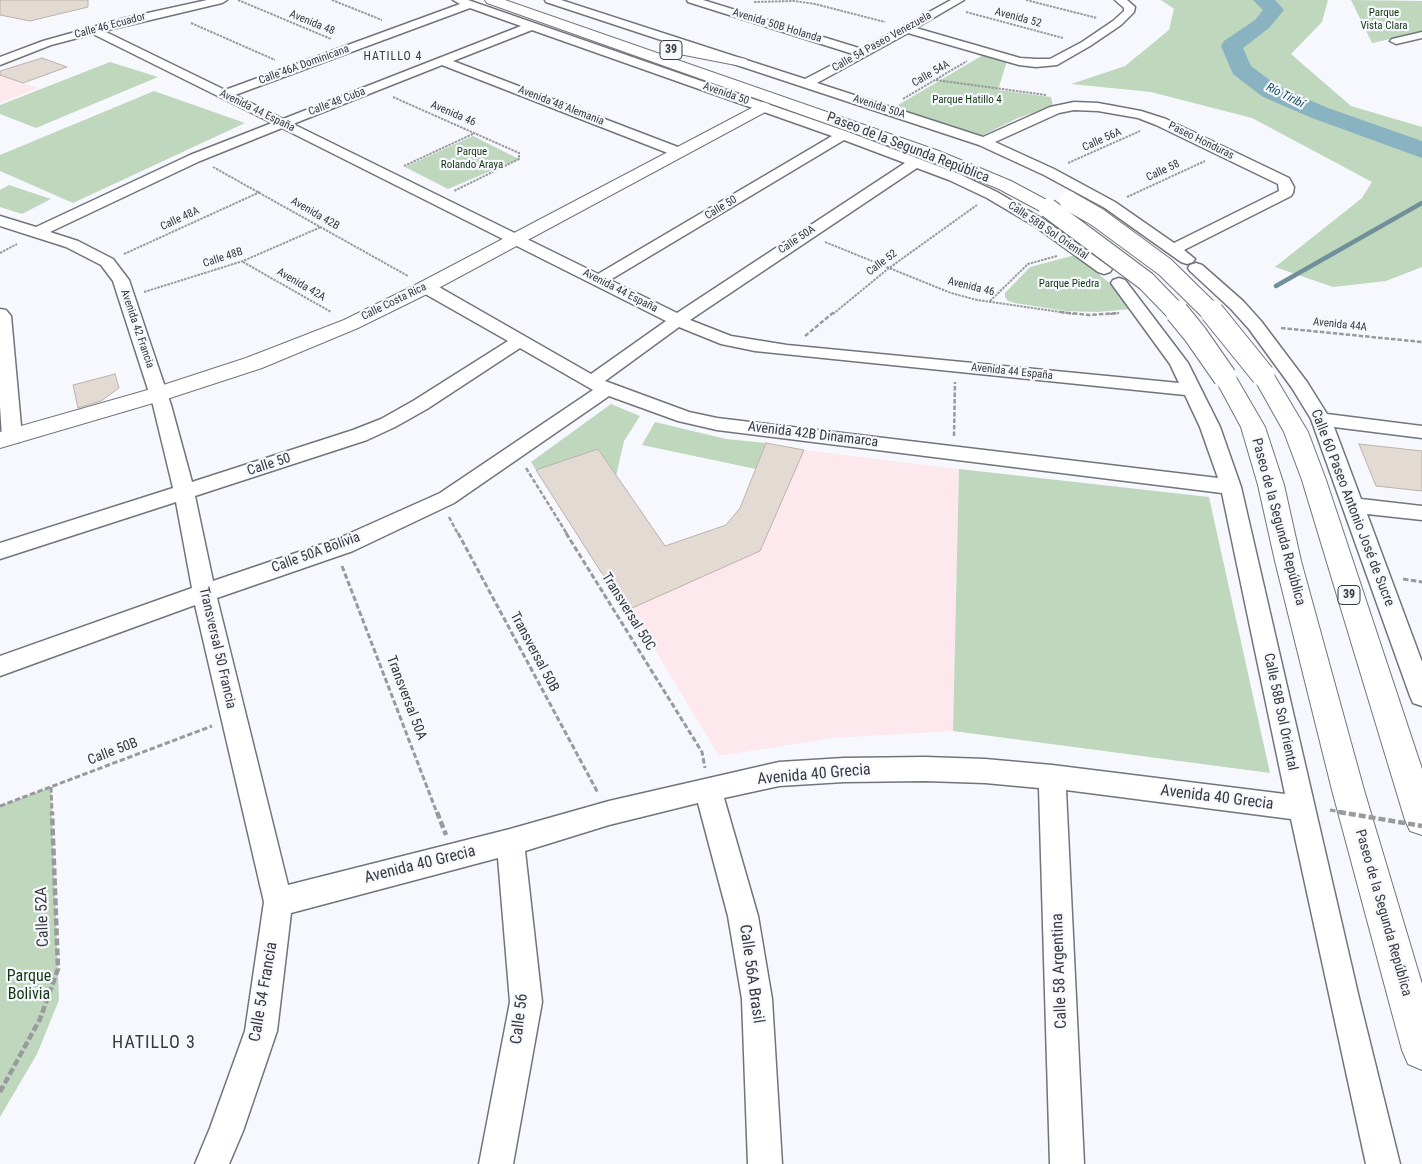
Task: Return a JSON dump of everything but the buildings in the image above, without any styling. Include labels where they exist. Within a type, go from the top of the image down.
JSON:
[{"type":"main road","name":"Paseo de la Segunda República","points":[[492,0],[933,155],[1005,185],[1048,208],[1076,228],[1146,281],[1172,308],[1195,334],[1225,376],[1253,427],[1271,485],[1288,561],[1346,781],[1422,1050]]},
{"type":"main road","name":"Paseo de la Segunda República","points":[[525,0],[551,4],[666,48],[958,148],[985,159],[1069,200],[1097,217],[1165,267],[1198,297],[1226,328],[1263,375],[1296,432],[1314,480],[1422,820]]},
{"type":"main road","points":[[539,0],[551,4]]},
{"type":"main road","points":[[666,48],[741,62]]},
{"type":"main road","name":"Calle Costa Rica","points":[[6,438],[159,394],[254,363],[351,324],[426,287],[763,107]]},
{"type":"street","name":"Calle 46 Ecuador","points":[[0,61],[48,43],[94,30],[222,0]]},
{"type":"street","name":"Avenida 50","points":[[458,0],[918,162],[992,195]]},
{"type":"street","name":"Avenida 50B Holanda","points":[[692,0],[863,53]]},
{"type":"street","name":"Calle 54 Paseo Venezuela","points":[[806,84],[959,0]]},
{"type":"street","points":[[907,29],[1019,61],[1053,62],[1086,44],[1117,23],[1129,12],[1130,7],[1120,0]]},
{"type":"street","name":"Calle 46A Dominicana","points":[[223,95],[470,4]]},
{"type":"street","name":"Avenida 50A","points":[[551,4],[741,62],[984,142],[1049,172],[1110,204],[1191,264]]},
{"type":"street","name":"Calle 48 Cuba","points":[[36,233],[195,158],[531,26]]},
{"type":"street","name":"Avenida 44 España","points":[[94,30],[700,331],[727,340],[787,350],[1193,390]]},
{"type":"street","points":[[1396,41],[1422,35]]},
{"type":"street","name":"Avenida 48 Alemania","points":[[443,61],[678,152]]},
{"type":"street","name":"Paseo Honduras","points":[[984,142],[1055,110],[1074,106],[1098,107],[1126,112],[1161,122],[1284,181],[1287,187],[1286,193],[1173,249]]},
{"type":"street","name":"Calle 50","points":[[599,280],[843,135]]},
{"type":"street","name":"Calle 50A","points":[[678,320],[918,162]]},
{"type":"street","name":"Calle 58B Sol Oriental","points":[[992,195],[1041,224],[1104,269],[1119,284],[1179,363],[1210,427],[1231,487],[1316,809],[1344,998],[1383,1164]]},
{"type":"street","name":"Avenida 42 Francia","points":[[0,221],[72,244],[107,262],[121,280],[159,394]]},
{"type":"street","points":[[1104,269],[1103,260],[1107,253],[1128,245],[1159,248],[1191,264],[1199,275],[1199,282],[1194,288],[1179,294],[1160,295],[1145,293],[1119,284]]},
{"type":"street","name":"Calle 60 Paseo Antonio José de Sucre","points":[[1191,264],[1237,305],[1255,325],[1300,386],[1320,420],[1422,696]]},
{"type":"street","name":"Avenida 42B Dinamarca","points":[[426,287],[600,386],[685,417],[717,424],[1231,487]]},
{"type":"street","points":[[0,314],[2,316],[6,438]]},
{"type":"street","name":"Calle 50A Bolivia","points":[[0,666],[336,548],[440,501],[516,452],[600,386],[642,344],[678,320]]},
{"type":"street","name":"Calle 50","points":[[0,551],[360,435],[388,423],[520,341]]},
{"type":"street","name":"Transversal 50 Francia","points":[[159,394],[184,492],[204,593],[278,902]]},
{"type":"street","points":[[1320,420],[1422,432]]},
{"type":"street","points":[[1353,505],[1422,513]]},
{"type":"street","name":"Avenida 40 Grecia","points":[[278,902],[510,842],[609,814],[708,789],[779,774],[926,768],[985,771],[1052,777],[1316,809]]},
{"type":"street","name":"Calle 58 Argentina","points":[[1052,777],[1067,1164]]},
{"type":"street","name":"Calle 56A Brasil","points":[[708,789],[743,916],[758,999],[765,1164]]},
{"type":"street","name":"Calle 56","points":[[496,1164],[526,1002],[510,842]]},
{"type":"street","name":"Calle 54 Francia","points":[[212,1164],[226,1131],[261,1030],[278,902]]},
{"type":"path","name":"Avenida 48","points":[[238,0],[353,47]]},
{"type":"path","points":[[332,0],[404,29]]},
{"type":"path","points":[[1026,0],[1117,23]]},
{"type":"path","points":[[1039,3],[1046,0]]},
{"type":"path","points":[[725,10],[756,2],[794,1],[836,8],[907,29]]},
{"type":"path","name":"Avenida 52","points":[[946,6],[1086,44]]},
{"type":"path","points":[[165,12],[294,69]]},
{"type":"path","name":"Calle 54A","points":[[885,109],[985,51]]},
{"type":"path","points":[[936,80],[1049,96]]},
{"type":"path","name":"Avenida 46","points":[[373,89],[519,153],[519,159],[436,200]]},
{"type":"path","name":"Calle 56A","points":[[1049,172],[1161,122]]},
{"type":"path","points":[[385,175],[475,133]]},
{"type":"path","name":"Calle 58","points":[[1110,204],[1224,153]]},
{"type":"path","name":"Avenida 42B","points":[[195,158],[260,192],[426,287]]},
{"type":"path","name":"Calle 48A","points":[[107,262],[260,192]]},
{"type":"path","name":"Calle 52","points":[[787,350],[889,268],[992,195]]},
{"type":"path","name":"Calle 48B","points":[[127,298],[243,262],[321,227]]},
{"type":"path","name":"Avenida 46","points":[[806,234],[951,293],[989,302],[1089,315],[1141,312]]},
{"type":"path","points":[[989,302],[1028,264],[1078,250]]},
{"type":"path","name":"Avenida 42A","points":[[243,262],[351,324]]},
{"type":"path","name":"Avenida 44A","points":[[1255,325],[1422,342]]},
{"type":"path","points":[[954,452],[956,366]]},
{"type":"path","name":"Transversal 50C","points":[[516,452],[702,752],[708,789]]},
{"type":"path","name":"Transversal 50B","points":[[440,501],[609,814]]},
{"type":"path","name":"Transversal 50A","points":[[336,548],[455,856]]},
{"type":"path","name":"Calle 50B","points":[[0,806],[234,718]]},
{"type":"path","name":"Calle 52A","points":[[0,1092],[40,1020],[58,969],[51,787]]},
{"type":"path","points":[[1316,809],[1422,826]]},
{"type":"shaded area","points":[[0,75],[38,88],[0,103]]},
{"type":"shaded area","points":[[804,450],[959,469],[953,731],[832,738],[719,756],[630,609],[760,551]]},
{"type":"green space","points":[[1161,0],[1328,0],[1322,22],[1291,54],[1351,106],[1422,127],[1422,267],[1386,281],[1333,287],[1275,267],[1362,198],[1372,182],[1252,118],[1151,92],[1071,84],[1125,66],[1169,30],[1174,9]]},
{"type":"green space","name":"Parque Vista Clara","points":[[1351,0],[1422,1],[1422,32],[1372,43]]},
{"type":"green space","name":"Parque Hatillo 4","points":[[983,55],[1007,61],[998,90],[1051,97],[1053,106],[1018,118],[979,137],[893,108]]},
{"type":"green space","points":[[110,62],[158,77],[36,128],[0,114],[0,105]]},
{"type":"green space","points":[[154,91],[245,123],[73,203],[0,171],[0,155]]},
{"type":"green space","name":"Parque Rolando Araya","points":[[473,136],[519,159],[448,189],[405,167]]},
{"type":"green space","points":[[9,185],[51,199],[22,214],[0,207],[0,190]]},
{"type":"green space","name":"Parque Piedra","points":[[1075,255],[1112,285],[1131,309],[1097,312],[1065,311],[1015,303],[1008,301],[1005,297],[1005,293],[1030,267]]},
{"type":"green space","points":[[611,404],[640,416],[624,441],[616,476],[598,449],[536,470],[531,462]]},
{"type":"green space","points":[[655,422],[726,439],[766,443],[756,469],[642,445]]},
{"type":"green space","points":[[959,469],[1209,497],[1270,773],[953,731]]},
{"type":"green space","name":"Parque Bolivia","points":[[51,787],[59,1000],[37,1054],[0,1117],[0,806]]},
{"type":"waterway","name":"Río Tiribí","points":[[1263,0],[1274,10],[1262,24],[1232,46],[1241,69],[1271,92],[1320,113],[1422,150]]},
{"type":"waterway","points":[[1276,286],[1422,203]]},
{"type":"district","name":"HATILLO 4","points":[[393,57]]},
{"type":"district","name":"HATILLO 3","points":[[154,1043]]}]
